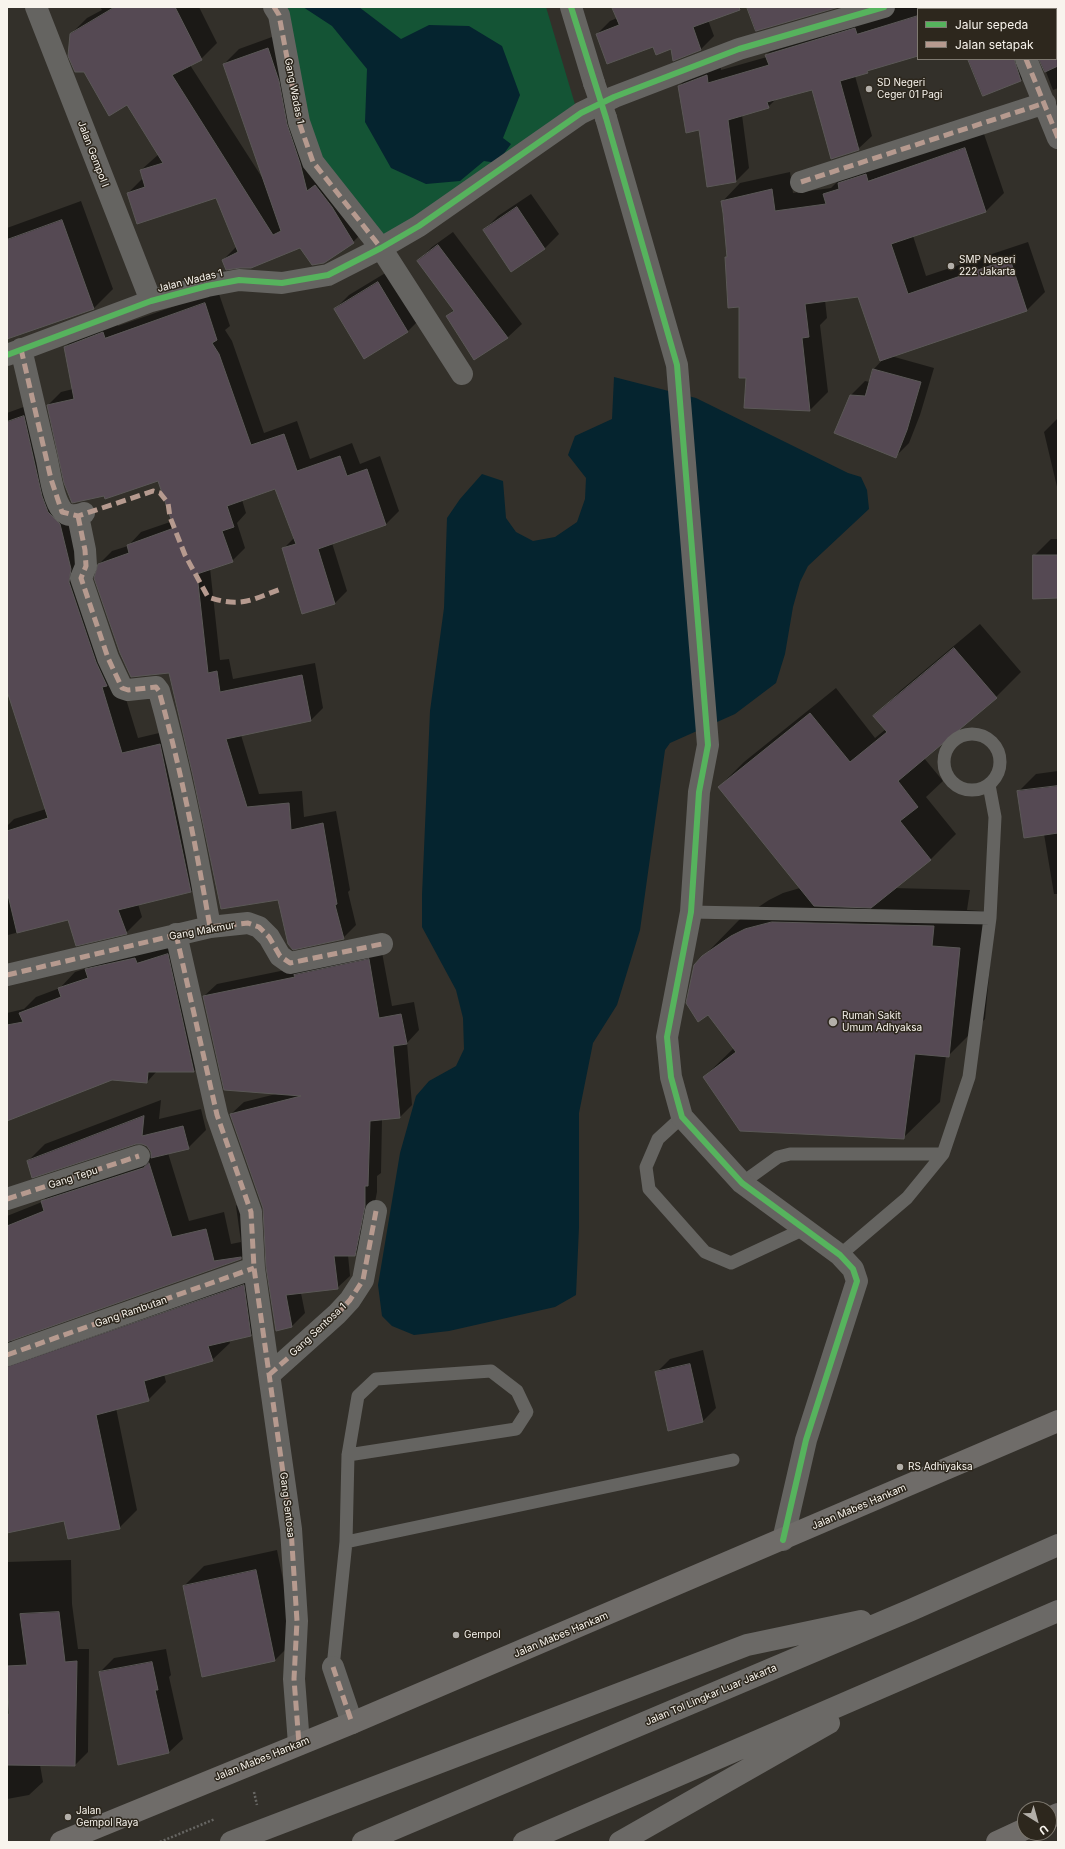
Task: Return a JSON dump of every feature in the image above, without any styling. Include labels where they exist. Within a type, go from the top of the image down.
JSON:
[{"type":"highway","name":"Jalan Tol Lingkar Luar Jakarta","points":[[363,1842],[911,1610],[1058,1545]]},
{"type":"highway","points":[[231,1842],[747,1645],[911,1610]]},
{"type":"highway","points":[[524,1842],[1058,1611]]},
{"type":"highway","points":[[620,1842],[925,1668]]},
{"type":"main road","name":"Jalan Mabes Hankam","points":[[60,1842],[248,1764],[352,1723],[783,1540],[1058,1421]]},
{"type":"main road","points":[[997,1842],[1017,1833]]},
{"type":"street","name":"Jalan Gempol I","points":[[36,7],[151,301]]},
{"type":"street","name":"Gang Wadas 1","points":[[274,7],[279,15],[298,122],[314,162],[381,248],[462,374]]},
{"type":"street","points":[[571,7],[606,118],[677,365],[708,745],[699,792],[691,912],[667,1037],[671,1077],[682,1117],[742,1183],[840,1255],[853,1269],[857,1281],[806,1440],[783,1540]]},
{"type":"street","name":"Jalan Wadas 1","points":[[14,352],[151,301],[207,286],[239,280],[282,282],[328,275],[381,248],[419,226],[582,114],[614,97],[739,49],[884,7]]},
{"type":"street","points":[[1026,60],[1056,128]]},
{"type":"street","points":[[801,182],[1045,104]]},
{"type":"street","points":[[14,352],[58,504],[62,512],[81,515],[86,566],[81,578],[108,658],[122,688],[128,690],[156,687],[159,691],[173,741],[186,797],[210,927]]},
{"type":"street","name":"Gang Makmur","points":[[7,975],[176,934],[210,927],[248,923],[259,926],[269,938],[280,956],[290,963],[382,944]]},
{"type":"street","name":"Gang Sentosa","points":[[176,934],[217,1115],[252,1212],[254,1268],[291,1529],[297,1621],[294,1679],[299,1744]]},
{"type":"street","name":"Gang Tepu","points":[[7,1199],[138,1156]]},
{"type":"street","name":"Gang Sentosa 1","points":[[269,1375],[337,1314],[350,1300],[363,1280],[376,1211]]},
{"type":"street","name":"Gang Rambutan","points":[[7,1355],[254,1268]]},
{"type":"street","points":[[333,1667],[352,1723]]},
{"type":"lane","points":[[840,1255],[907,1198],[943,1154],[969,1077],[990,918],[995,816],[989,785],[998,773],[1001,759],[995,745],[984,736],[969,734],[955,739],[946,751],[944,765],[949,779],[961,788],[976,790],[989,785]]},
{"type":"lane","points":[[691,912],[990,918]]},
{"type":"lane","points":[[682,1117],[658,1139],[646,1167],[649,1189],[705,1252],[731,1263],[804,1229]]},
{"type":"lane","points":[[742,1183],[778,1157],[790,1154],[943,1154]]},
{"type":"lane","points":[[333,1667],[346,1542],[348,1455],[358,1396],[376,1379],[491,1371],[517,1392],[527,1412],[516,1429],[348,1455]]},
{"type":"lane","points":[[346,1542],[733,1460]]},
{"type":"path","points":[[248,1764],[257,1805],[250,1808]]},
{"type":"path","points":[[160,1842],[201,1824],[222,1817]]},
{"type":"green space","points":[[279,7],[546,7],[577,111],[380,257],[329,175],[295,98]]},
{"type":"water","points":[[303,7],[359,7],[401,39],[429,25],[469,26],[502,46],[520,95],[503,138],[511,144],[497,163],[484,161],[460,181],[426,184],[391,168],[365,122],[367,69],[332,26]]},
{"type":"water","points":[[614,377],[696,398],[848,473],[861,477],[867,490],[869,509],[808,566],[800,582],[793,607],[785,654],[776,683],[735,714],[670,743],[665,750],[640,930],[617,1005],[593,1043],[579,1113],[579,1227],[576,1295],[555,1307],[449,1331],[414,1335],[392,1326],[382,1316],[378,1285],[400,1153],[416,1096],[429,1081],[456,1066],[464,1049],[463,1018],[456,990],[422,927],[430,711],[444,608],[447,518],[460,499],[482,474],[503,481],[506,518],[516,532],[533,541],[555,537],[577,522],[585,499],[586,478],[568,455],[575,436],[612,419]]},
{"type":"building","points":[[115,7],[175,7],[202,60],[172,75],[273,235],[281,231],[223,64],[268,48],[279,81],[287,124],[300,163],[307,191],[315,185],[332,207],[354,243],[324,263],[312,265],[300,248],[251,268],[226,270],[222,260],[238,252],[216,198],[137,224],[127,193],[145,187],[140,170],[163,163],[127,105],[109,116],[84,72],[75,72],[68,56],[70,34]]},
{"type":"building","points":[[612,7],[739,7],[740,10],[693,27],[701,50],[673,61],[671,49],[656,55],[653,47],[607,64],[596,34],[619,25]]},
{"type":"building","points":[[747,7],[839,7],[756,31]]},
{"type":"building","points":[[917,16],[917,56],[867,71],[868,73],[840,81],[859,150],[831,159],[812,90],[767,102],[769,108],[728,120],[736,182],[707,187],[699,130],[686,133],[678,86],[707,75],[708,83],[769,65],[765,55],[855,28],[857,34]]},
{"type":"building","points":[[1058,59],[1058,66],[1045,72],[1039,60]]},
{"type":"building","points":[[968,60],[1014,60],[1021,81],[983,96]]},
{"type":"building","points":[[965,148],[986,212],[891,244],[908,294],[1010,259],[1027,311],[880,361],[858,297],[805,304],[809,337],[802,338],[810,411],[744,408],[746,378],[739,378],[739,307],[728,308],[725,257],[727,257],[721,201],[772,189],[775,211],[826,204],[823,194],[839,189],[838,183],[866,174],[868,181]]},
{"type":"building","points":[[517,207],[545,249],[511,272],[483,230]]},
{"type":"building","points":[[62,220],[94,309],[7,339],[7,240]]},
{"type":"building","points":[[438,245],[508,338],[474,360],[446,316],[454,311],[417,261]]},
{"type":"building","points":[[378,282],[408,332],[364,359],[334,309]]},
{"type":"building","points":[[205,303],[217,340],[212,343],[219,354],[251,445],[284,434],[297,471],[340,456],[347,476],[367,469],[386,525],[318,549],[335,604],[302,614],[282,548],[296,544],[275,489],[227,506],[234,527],[222,531],[233,562],[197,574],[208,673],[217,671],[220,692],[302,675],[311,721],[226,739],[247,807],[289,803],[291,830],[323,823],[337,904],[335,905],[344,939],[293,950],[288,944],[278,900],[221,909],[193,776],[169,673],[131,677],[120,653],[94,578],[98,564],[129,553],[127,545],[174,528],[158,481],[105,499],[104,496],[72,503],[64,483],[47,405],[74,399],[64,347],[103,332],[105,338]]},
{"type":"building","points":[[873,369],[921,382],[907,430],[896,458],[834,433],[850,395],[865,396]]},
{"type":"building","points":[[24,416],[42,496],[48,512],[60,524],[71,569],[69,582],[96,662],[107,686],[102,687],[122,753],[160,744],[191,892],[118,910],[127,934],[76,946],[68,920],[17,933],[7,891],[7,831],[48,818],[7,691],[7,422]]},
{"type":"building","points":[[1033,555],[1058,555],[1058,598],[1033,599]]},
{"type":"building","points":[[954,648],[997,698],[898,781],[918,807],[900,821],[931,860],[871,908],[814,906],[718,787],[810,713],[850,762],[887,732],[873,716]]},
{"type":"building","points":[[1058,786],[1058,833],[1024,838],[1017,791]]},
{"type":"building","name":"Rumah Sakit Umum Adhyaksa","points":[[772,922],[934,926],[932,946],[960,948],[949,1057],[915,1054],[904,1139],[740,1131],[703,1077],[736,1052],[708,1015],[698,1022],[686,1003],[694,965],[702,956],[731,936],[745,929]]},
{"type":"building","points":[[168,954],[194,1072],[148,1072],[147,1083],[112,1080],[7,1121],[7,1025],[23,1022],[19,1013],[61,997],[58,988],[88,978],[85,969],[135,958],[137,963]]},
{"type":"building","points":[[369,959],[379,1018],[401,1014],[407,1044],[393,1046],[400,1118],[370,1121],[368,1186],[365,1186],[365,1206],[355,1256],[334,1256],[338,1289],[286,1295],[292,1327],[276,1331],[266,1267],[263,1208],[230,1114],[301,1096],[224,1090],[203,996],[295,977],[294,975]]},
{"type":"building","points":[[144,1116],[142,1136],[183,1126],[189,1149],[151,1158],[151,1152],[147,1146],[136,1144],[32,1178],[27,1161]]},
{"type":"building","points":[[149,1163],[172,1237],[206,1229],[214,1261],[241,1257],[241,1259],[7,1342],[7,1226],[44,1211],[41,1201],[143,1168]]},
{"type":"building","points":[[244,1285],[251,1336],[208,1346],[213,1361],[144,1381],[149,1401],[96,1415],[120,1529],[68,1539],[64,1521],[7,1533],[7,1367]]},
{"type":"building","points":[[690,1364],[703,1422],[668,1431],[655,1372]]},
{"type":"building","points":[[256,1570],[275,1661],[202,1677],[183,1586]]},
{"type":"building","points":[[59,1612],[65,1662],[77,1661],[75,1766],[7,1765],[7,1715],[9,1714],[7,1666],[27,1665],[20,1614]]},
{"type":"building","points":[[152,1662],[158,1690],[155,1690],[169,1753],[118,1765],[99,1672]]},
{"type":"marked path","points":[[274,7],[279,15],[299,122],[313,162],[381,248]]},
{"type":"marked path","points":[[1026,60],[1058,138]]},
{"type":"marked path","points":[[801,182],[1045,103]]},
{"type":"marked path","points":[[21,349],[51,479],[62,512],[78,516],[153,491],[160,493],[168,503],[170,517],[185,555],[208,597],[229,602],[237,602],[253,599],[281,589]]},
{"type":"marked path","points":[[78,516],[85,550],[86,566],[81,578],[108,658],[122,688],[128,690],[156,687],[159,691],[188,808],[210,927]]},
{"type":"marked path","points":[[7,975],[210,927],[248,923],[259,927],[269,937],[280,956],[290,963],[382,944]]},
{"type":"marked path","points":[[176,934],[217,1115],[251,1212],[254,1268],[291,1529],[297,1621],[294,1679],[299,1744]]},
{"type":"marked path","points":[[7,1199],[139,1156]]},
{"type":"marked path","points":[[269,1375],[337,1314],[350,1300],[363,1280],[376,1211]]},
{"type":"marked path","points":[[7,1355],[254,1268]]},
{"type":"marked path","points":[[333,1667],[352,1723]]},
{"type":"cycle path","points":[[571,7],[606,118],[677,365],[708,745],[699,792],[691,912],[667,1037],[671,1077],[682,1117],[742,1183],[840,1255],[853,1269],[857,1281],[806,1440],[783,1540]]},
{"type":"cycle path","points":[[7,355],[151,301],[207,286],[239,280],[282,283],[328,275],[381,248],[419,226],[581,113],[614,97],[739,49],[884,7]]},
{"type":"place","name":"SD Negeri Ceger 01 Pagi","points":[[869,89]]},
{"type":"place","name":"SMP Negeri 222 Jakarta","points":[[951,266]]},
{"type":"place","name":"Rumah Sakit Umum Adhyaksa","points":[[833,1022]]},
{"type":"place","name":"RS Adhiyaksa","points":[[900,1467]]},
{"type":"place","name":"Gempol","points":[[456,1635]]},
{"type":"place","name":"Jalan Gempol Raya","points":[[68,1817]]}]
